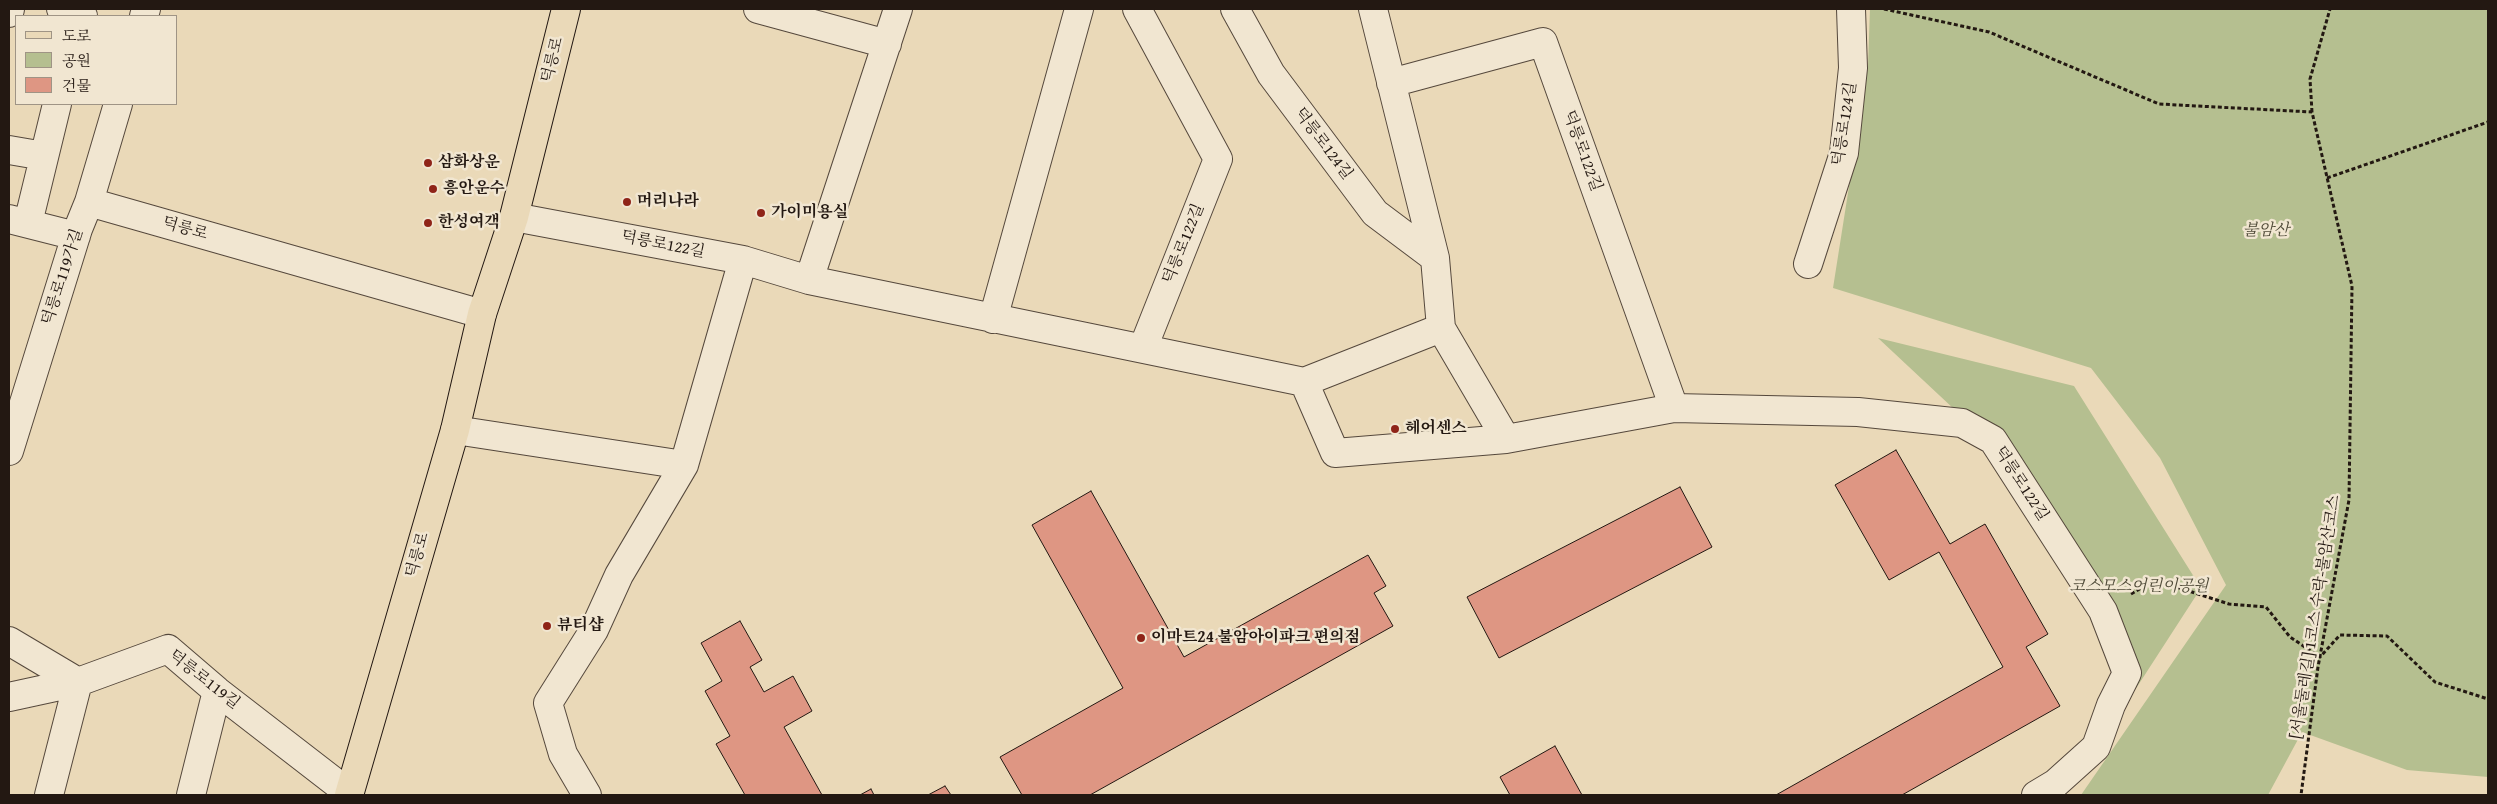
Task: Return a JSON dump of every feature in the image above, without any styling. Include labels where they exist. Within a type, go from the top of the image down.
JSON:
[{"type":"main road","name":"덕릉로","points":[[349,794],[455,430],[482,314],[514,217],[566,9]]},
{"type":"street","points":[[9,13],[10,9]]},
{"type":"street","points":[[758,9],[887,44]]},
{"type":"street","points":[[809,280],[898,9]]},
{"type":"street","points":[[993,319],[1079,9]]},
{"type":"street","name":"덕릉로122길","points":[[1137,9],[1218,159],[1143,348]]},
{"type":"street","name":"덕릉로124길","points":[[1236,9],[1272,74],[1375,213],[1435,258]]},
{"type":"street","points":[[1373,9],[1435,258],[1440,328],[1506,438]]},
{"type":"street","name":"덕릉로124길","points":[[1808,264],[1844,153],[1853,68],[1850,9]]},
{"type":"street","name":"덕릉로122길","points":[[1391,83],[1542,42],[1674,408]]},
{"type":"street","points":[[57,105],[44,156],[18,221],[76,236]]},
{"type":"street","name":"덕릉로119가길","points":[[9,451],[76,236],[89,202],[118,105]]},
{"type":"street","points":[[9,150],[44,156]]},
{"type":"street","name":"덕릉로","points":[[89,202],[482,314]]},
{"type":"street","name":"덕릉로122길","points":[[514,217],[743,260],[809,280],[1304,382],[1335,453],[1506,438],[1674,408],[1858,412],[1962,423],[1993,440],[2103,611],[2127,673],[2111,705],[2096,747],[2056,783],[2036,795]]},
{"type":"street","points":[[586,795],[563,754],[548,703],[594,630],[619,575],[684,465],[743,260]]},
{"type":"street","points":[[1304,382],[1440,328]]},
{"type":"street","points":[[455,430],[684,465]]},
{"type":"street","points":[[9,641],[78,682],[49,795]]},
{"type":"street","name":"덕릉로119길","points":[[9,697],[78,682],[168,649],[217,691],[349,794]]},
{"type":"street","points":[[191,795],[217,691]]},
{"type":"path","points":[[1884,9],[1989,32],[2159,104],[2312,112]]},
{"type":"path","name":"[서울둘레길] 1코스 수락-불암산코스","points":[[2301,795],[2320,657],[2349,500],[2352,286],[2312,112],[2310,79],[2330,9]]},
{"type":"path","points":[[2327,178],[2488,122]]},
{"type":"path","points":[[2103,611],[2155,580],[2229,604],[2266,607],[2290,637],[2320,657],[2340,635],[2387,636],[2435,682],[2488,699]]},
{"type":"green space","name":"불암산","points":[[1870,9],[2488,9],[2488,777],[2407,770],[2302,732],[2268,795],[2081,795],[2226,585],[2160,458],[2091,368],[1833,288],[1868,66]]},
{"type":"green space","name":"코스모스어린이공원","points":[[1878,338],[2074,386],[2201,588],[2135,690],[2017,462],[1985,438]]},
{"type":"building","points":[[1896,450],[1950,544],[1985,524],[2048,634],[2026,647],[2060,706],[1902,795],[1776,795],[2003,667],[1939,552],[1889,580],[1835,485]]},
{"type":"building","points":[[1680,487],[1712,547],[1499,658],[1467,597]]},
{"type":"building","points":[[1091,491],[1184,657],[1368,555],[1386,586],[1374,593],[1393,626],[1090,795],[1022,795],[1000,757],[1123,688],[1032,525]]},
{"type":"building","points":[[740,621],[762,660],[750,667],[764,692],[793,676],[812,711],[784,727],[822,795],[745,795],[716,744],[730,736],[705,691],[722,681],[701,643]]},
{"type":"building","points":[[1555,746],[1582,795],[1510,795],[1500,777]]},
{"type":"building","points":[[945,786],[951,795],[928,795]]},
{"type":"building","points":[[871,789],[874,795],[860,795]]},
{"type":"place","name":"삼화상운","points":[[428,163]]},
{"type":"place","name":"흥안운수","points":[[433,189]]},
{"type":"place","name":"머리나라","points":[[627,202]]},
{"type":"place","name":"가이미용실","points":[[761,213]]},
{"type":"place","name":"한성여객","points":[[428,223]]},
{"type":"place","name":"헤어센스","points":[[1395,429]]},
{"type":"place","name":"뷰티샵","points":[[547,626]]},
{"type":"place","name":"이마트24 불암아이파크 편의점","points":[[1141,638]]}]
